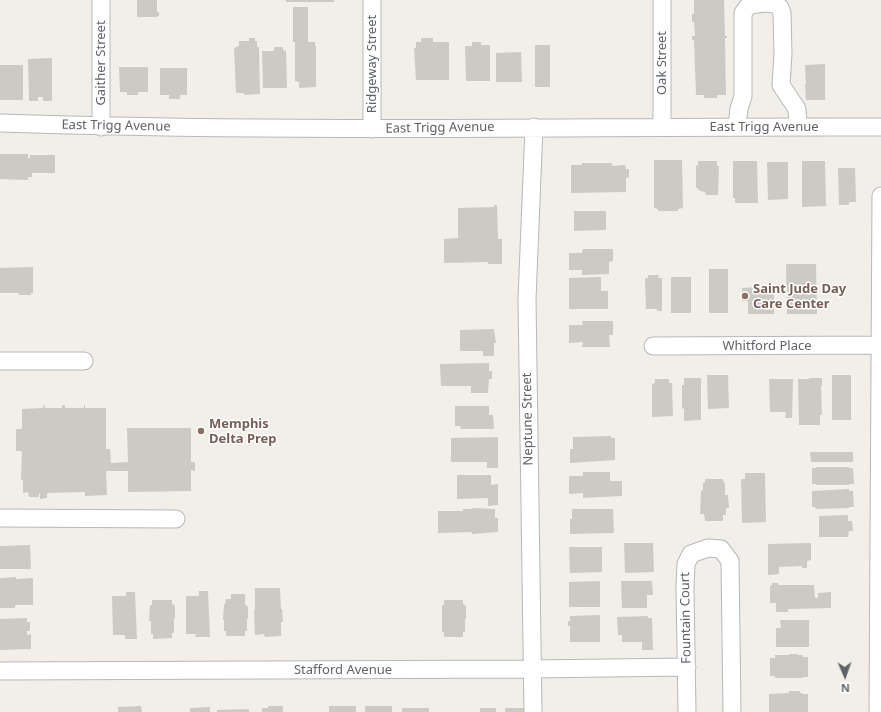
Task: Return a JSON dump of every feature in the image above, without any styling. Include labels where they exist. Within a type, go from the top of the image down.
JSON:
[{"type":"street","name":"Gaither Street","points":[[101,127],[102,0]]},
{"type":"street","name":"Ridgeway Street","points":[[372,0],[372,129]]},
{"type":"street","name":"Oak Street","points":[[662,0],[662,126]]},
{"type":"street","points":[[738,126],[739,108],[743,96],[743,12],[749,5],[765,3],[776,4],[782,13],[783,54],[781,81],[784,90],[797,109],[798,126]]},
{"type":"street","name":"East Trigg Avenue","points":[[0,123],[101,127],[372,129],[662,126],[881,127]]},
{"type":"street","name":"Neptune Street","points":[[533,712],[526,299],[534,127]]},
{"type":"street","points":[[878,712],[881,196]]},
{"type":"street","name":"Whitford Place","points":[[653,346],[880,345]]},
{"type":"street","points":[[0,361],[84,361]]},
{"type":"street","points":[[0,518],[176,519]]},
{"type":"street","name":"Fountain Court","points":[[687,712],[686,564],[691,554],[708,548],[721,548],[730,561],[732,712]]},
{"type":"street","name":"Stafford Avenue","points":[[0,671],[687,667]]},
{"type":"building","points":[[137,0],[157,0],[157,12],[159,12],[159,16],[137,17]]},
{"type":"building","points":[[286,0],[334,0],[334,2],[286,2]]},
{"type":"building","points":[[694,0],[724,0],[725,36],[727,36],[727,38],[725,38],[726,95],[717,95],[717,98],[704,98],[704,95],[696,95],[694,40],[692,40],[692,36],[695,36],[694,22],[692,22],[692,14],[694,14]]},
{"type":"building","points":[[293,7],[308,7],[308,42],[315,42],[316,46],[316,87],[299,88],[299,82],[295,81]]},
{"type":"building","points":[[249,38],[255,38],[255,41],[257,41],[257,47],[259,47],[260,94],[244,95],[244,93],[236,93],[234,48],[239,46],[239,41],[249,41]]},
{"type":"building","points":[[421,38],[433,38],[433,42],[449,42],[449,80],[416,80],[414,48],[416,48],[416,42],[421,42]]},
{"type":"building","points":[[472,42],[481,42],[481,45],[490,45],[490,81],[466,81],[465,46],[472,46]]},
{"type":"building","points":[[535,45],[550,45],[550,87],[535,87]]},
{"type":"building","points":[[274,47],[283,47],[283,50],[286,51],[287,88],[263,88],[262,51],[274,51]]},
{"type":"building","points":[[521,52],[522,82],[496,82],[496,53]]},
{"type":"building","points":[[52,58],[52,101],[43,101],[43,97],[38,97],[38,101],[29,101],[28,59]]},
{"type":"building","points":[[825,64],[825,100],[806,100],[805,65]]},
{"type":"building","points":[[0,65],[23,65],[23,100],[0,100]]},
{"type":"building","points":[[119,67],[148,67],[148,92],[138,92],[138,95],[127,95],[127,92],[120,92]]},
{"type":"building","points":[[160,68],[187,68],[187,95],[180,95],[180,99],[169,99],[169,95],[160,95]]},
{"type":"building","points":[[0,154],[28,154],[28,158],[30,158],[30,155],[55,155],[55,173],[32,173],[32,177],[28,177],[28,180],[0,179]]},
{"type":"building","points":[[654,160],[682,160],[683,208],[678,209],[678,211],[658,211],[658,209],[654,208]]},
{"type":"building","points":[[698,161],[717,161],[717,166],[719,166],[718,195],[706,195],[705,192],[696,188],[696,165],[698,166]]},
{"type":"building","points":[[733,161],[757,161],[758,203],[735,203],[735,198],[733,198]]},
{"type":"building","points":[[802,161],[825,161],[826,206],[802,207]]},
{"type":"building","points":[[767,162],[788,162],[788,199],[768,200]]},
{"type":"building","points":[[582,163],[612,163],[612,166],[625,165],[626,169],[629,169],[629,177],[626,178],[626,192],[571,193],[571,165],[582,165]]},
{"type":"building","points":[[838,168],[855,168],[856,202],[849,202],[849,205],[839,205]]},
{"type":"building","points":[[494,205],[497,205],[498,239],[502,239],[502,264],[488,264],[488,262],[444,263],[444,239],[458,238],[458,208],[494,207]]},
{"type":"building","points":[[574,211],[606,211],[606,230],[574,231]]},
{"type":"building","points":[[583,249],[613,249],[613,261],[609,262],[609,274],[582,275],[582,270],[569,270],[569,253],[582,253]]},
{"type":"building","points":[[786,264],[816,264],[817,314],[787,314]]},
{"type":"building","points":[[33,267],[33,293],[31,293],[31,295],[19,295],[19,293],[0,293],[0,268]]},
{"type":"building","points":[[709,269],[728,269],[728,313],[709,313]]},
{"type":"building","points":[[648,275],[659,275],[658,278],[662,278],[662,311],[657,311],[657,309],[646,309],[645,278],[648,278]]},
{"type":"building","points":[[601,277],[601,291],[608,291],[608,309],[569,309],[569,278]]},
{"type":"building","points":[[671,277],[691,277],[691,313],[671,313]]},
{"type":"building","points":[[742,288],[774,288],[774,314],[748,314],[748,301],[742,301]]},
{"type":"building","points":[[582,321],[613,321],[613,335],[609,335],[610,347],[582,347],[583,342],[569,343],[569,325],[583,325]]},
{"type":"building","points":[[494,329],[496,343],[494,343],[494,356],[483,356],[483,351],[460,351],[460,330]]},
{"type":"building","points":[[489,363],[489,371],[492,371],[492,379],[489,379],[488,393],[471,393],[471,386],[441,386],[440,364]]},
{"type":"building","points":[[707,375],[728,375],[729,408],[708,409]]},
{"type":"building","points":[[832,375],[851,375],[851,420],[832,420]]},
{"type":"building","points":[[684,378],[701,378],[701,420],[684,421],[684,408],[682,409],[682,385],[684,385]]},
{"type":"building","points":[[822,378],[822,415],[820,415],[820,425],[799,425],[798,379]]},
{"type":"building","points":[[655,379],[669,379],[669,383],[672,383],[673,416],[652,417],[652,384],[655,383]]},
{"type":"building","points":[[769,379],[793,379],[792,418],[785,418],[786,412],[770,412]]},
{"type":"building","name":"Memphis Delta Prep","points":[[43,405],[45,408],[62,408],[62,405],[65,405],[65,408],[84,408],[85,405],[85,408],[106,408],[106,449],[110,449],[111,463],[128,462],[127,428],[191,428],[191,462],[195,462],[195,471],[191,470],[191,491],[128,492],[128,471],[106,471],[107,495],[85,496],[85,492],[47,493],[47,498],[40,499],[39,493],[39,497],[29,497],[28,492],[23,493],[23,480],[21,480],[22,451],[16,451],[16,430],[22,429],[22,409],[43,408]]},
{"type":"building","points":[[455,406],[489,406],[489,415],[493,415],[494,429],[461,429],[460,426],[455,426]]},
{"type":"building","points":[[611,436],[611,438],[615,438],[615,460],[570,463],[570,449],[573,449],[573,437]]},
{"type":"building","points":[[498,437],[498,468],[487,468],[487,462],[451,462],[451,438]]},
{"type":"building","points":[[810,452],[853,452],[853,462],[811,462]]},
{"type":"building","points":[[812,468],[853,468],[854,484],[812,484]]},
{"type":"building","points":[[583,472],[610,472],[610,481],[622,481],[622,496],[583,498],[583,493],[569,494],[569,476],[583,476]]},
{"type":"building","points":[[745,473],[765,473],[766,522],[742,523],[741,479],[745,479]]},
{"type":"building","points":[[457,475],[491,475],[491,485],[498,484],[498,505],[488,506],[488,498],[457,499]]},
{"type":"building","points":[[705,479],[723,479],[725,483],[725,495],[728,495],[729,508],[726,508],[726,515],[723,515],[723,521],[705,521],[704,514],[700,514],[701,491],[703,490],[703,483],[705,483]]},
{"type":"building","points":[[849,489],[849,491],[853,491],[854,507],[816,509],[815,507],[812,507],[812,491]]},
{"type":"building","points":[[463,509],[495,509],[495,518],[498,518],[498,532],[472,534],[472,532],[438,533],[438,511],[463,511]]},
{"type":"building","points":[[572,509],[613,509],[614,533],[570,534]]},
{"type":"building","points":[[848,515],[848,521],[852,521],[853,531],[849,531],[848,537],[819,537],[819,516]]},
{"type":"building","points":[[624,543],[653,543],[654,572],[625,573]]},
{"type":"building","points":[[811,543],[811,560],[807,561],[807,568],[802,568],[802,566],[779,567],[779,574],[768,575],[768,544]]},
{"type":"building","points":[[30,545],[31,569],[0,569],[0,546]]},
{"type":"building","points":[[569,547],[602,547],[602,572],[570,573]]},
{"type":"building","points":[[16,577],[16,579],[33,578],[33,605],[15,605],[15,608],[0,608],[0,579]]},
{"type":"building","points":[[600,581],[600,607],[569,607],[569,582]]},
{"type":"building","points":[[621,581],[652,581],[653,595],[647,595],[647,608],[622,608]]},
{"type":"building","points":[[772,583],[778,583],[778,585],[814,585],[815,598],[818,598],[818,593],[831,592],[831,608],[788,609],[788,612],[776,612],[776,603],[770,603],[770,586]]},
{"type":"building","points":[[255,588],[280,588],[283,622],[281,622],[281,636],[265,637],[264,634],[255,635]]},
{"type":"building","points":[[199,591],[208,591],[210,637],[195,637],[196,634],[186,634],[186,596],[199,596]]},
{"type":"building","points":[[126,592],[135,592],[137,639],[125,639],[125,635],[113,635],[112,596],[126,596]]},
{"type":"building","points":[[231,594],[245,594],[245,604],[248,607],[248,618],[245,636],[226,636],[226,631],[224,631],[224,604],[226,599],[231,599]]},
{"type":"building","points":[[152,600],[172,600],[172,605],[174,604],[175,608],[175,618],[174,633],[172,633],[172,638],[153,639],[153,634],[151,634],[151,621],[149,621],[150,605],[152,605]]},
{"type":"building","points":[[444,600],[463,600],[463,604],[466,606],[466,619],[463,637],[444,637],[444,632],[442,632],[442,605],[444,605]]},
{"type":"building","points":[[600,615],[600,642],[570,642],[570,626],[568,626],[568,621],[570,621],[570,616]]},
{"type":"building","points":[[648,616],[648,618],[652,618],[653,650],[642,650],[642,642],[622,642],[622,635],[618,635],[617,617]]},
{"type":"building","points":[[27,618],[27,622],[30,622],[30,631],[27,631],[27,635],[31,634],[31,649],[0,650],[0,619]]},
{"type":"building","points":[[780,620],[809,620],[809,647],[776,647],[776,628],[781,628]]},
{"type":"building","points":[[798,654],[803,655],[803,657],[808,657],[808,677],[775,678],[775,676],[770,676],[770,658],[775,658],[775,655]]},
{"type":"building","points":[[789,691],[800,691],[800,693],[808,694],[808,712],[769,712],[769,694],[789,693]]},
{"type":"building","points":[[141,706],[142,712],[118,712],[118,707]]},
{"type":"building","points":[[268,706],[283,706],[283,712],[262,712],[262,708],[268,708]]},
{"type":"building","points":[[329,706],[356,706],[356,712],[329,712]]},
{"type":"building","points":[[365,706],[392,706],[392,712],[365,712]]},
{"type":"building","points":[[210,707],[210,712],[190,712],[190,708]]},
{"type":"building","points":[[402,708],[429,708],[429,712],[402,712]]},
{"type":"building","points":[[480,708],[496,708],[496,712],[480,712]]},
{"type":"building","points":[[505,708],[525,708],[526,712],[505,712]]},
{"type":"building","points":[[249,709],[249,712],[217,712],[217,710]]},
{"type":"place","name":"Saint Jude Day Care Center","points":[[745,296]]},
{"type":"place","name":"Memphis Delta Prep","points":[[201,431]]}]
